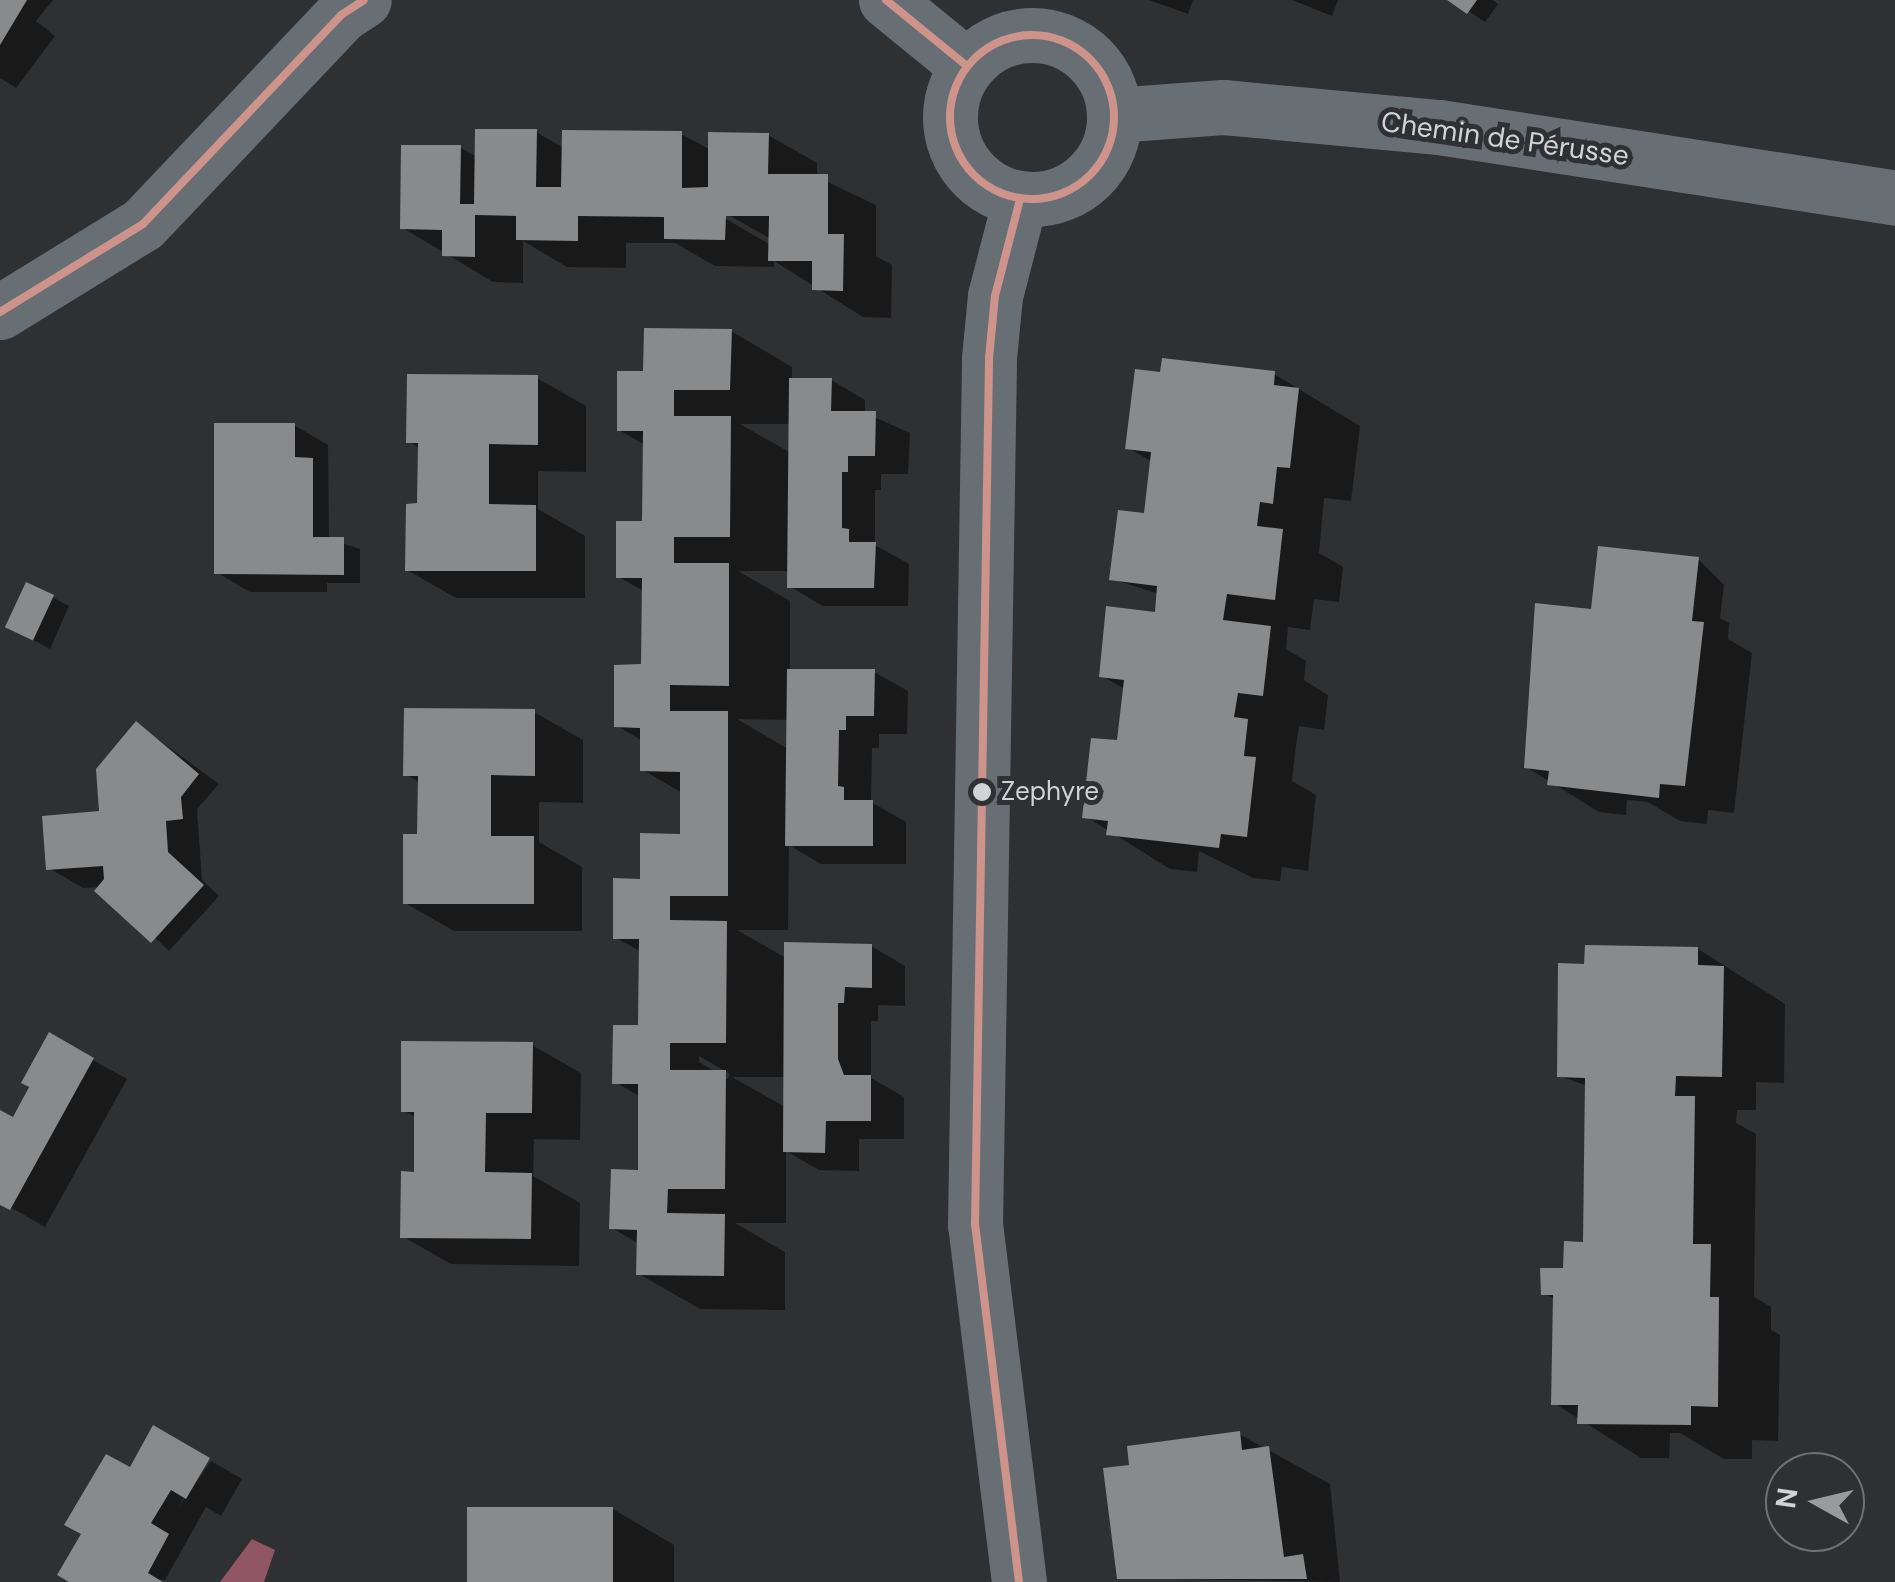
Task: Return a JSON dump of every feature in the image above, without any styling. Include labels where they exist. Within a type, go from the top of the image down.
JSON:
[{"type":"street","points":[[0,312],[143,224],[342,14],[364,0]]},
{"type":"street","points":[[886,0],[967,66]]},
{"type":"street","points":[[1015,36],[1057,40],[1094,62],[1114,115],[1097,169],[1048,198],[1020,199],[992,190],[970,172],[955,148],[952,106],[967,66],[988,46],[1015,36]]},
{"type":"street","name":"Chemin de Pérusse","points":[[1114,115],[1223,107],[1439,126],[1895,198]]},
{"type":"street","points":[[1019,1582],[974,1225],[990,358],[995,296],[1020,199]]},
{"type":"shaded area","points":[[252,1539],[275,1550],[264,1582],[220,1582]]},
{"type":"building","points":[[0,0],[27,0],[0,45]]},
{"type":"building","points":[[1447,0],[1477,0],[1467,14]]},
{"type":"building","points":[[475,129],[537,129],[536,187],[561,187],[562,130],[682,131],[682,188],[708,187],[708,132],[769,133],[768,174],[828,174],[828,234],[844,234],[843,291],[812,290],[812,261],[768,261],[769,216],[726,216],[725,240],[664,239],[664,217],[578,216],[578,241],[516,240],[516,216],[475,215],[475,257],[442,256],[442,230],[400,229],[401,145],[461,145],[460,204],[474,204]]},
{"type":"building","points":[[644,328],[732,329],[730,390],[674,390],[674,416],[731,416],[730,537],[674,537],[674,563],[729,563],[729,686],[670,685],[670,711],[728,711],[728,896],[670,896],[670,920],[727,921],[726,1043],[670,1043],[670,1070],[726,1070],[725,1189],[668,1189],[667,1213],[725,1214],[724,1276],[636,1275],[637,1230],[609,1229],[611,1169],[638,1170],[638,1084],[612,1084],[613,1025],[638,1025],[639,939],[613,939],[613,878],[640,879],[640,833],[680,834],[680,772],[640,771],[640,728],[614,727],[614,665],[641,664],[642,578],[616,578],[616,521],[642,521],[643,431],[617,431],[617,371],[643,371]]},
{"type":"building","points":[[1162,358],[1275,371],[1274,385],[1299,388],[1290,468],[1277,467],[1273,504],[1260,502],[1257,526],[1283,529],[1275,600],[1227,594],[1223,620],[1271,626],[1263,696],[1238,693],[1234,717],[1248,719],[1244,756],[1256,757],[1247,837],[1221,834],[1219,848],[1106,835],[1108,821],[1082,818],[1091,738],[1117,740],[1124,680],[1099,677],[1106,606],[1155,612],[1157,586],[1109,580],[1118,510],[1144,513],[1151,452],[1125,449],[1135,369],[1160,372]]},
{"type":"building","points":[[407,374],[538,375],[538,445],[489,444],[489,504],[536,505],[536,571],[405,571],[406,504],[417,503],[418,443],[406,443]]},
{"type":"building","points":[[789,378],[832,378],[831,411],[876,411],[875,456],[848,456],[848,472],[842,472],[842,528],[849,529],[849,542],[876,542],[874,588],[787,588]]},
{"type":"building","points":[[214,423],[295,423],[295,457],[313,458],[313,537],[344,537],[344,575],[214,574]]},
{"type":"building","points":[[1598,546],[1699,557],[1692,621],[1704,622],[1685,786],[1660,784],[1659,798],[1547,785],[1549,771],[1524,768],[1535,603],[1591,609]]},
{"type":"building","points":[[26,582],[54,595],[33,640],[5,627]]},
{"type":"building","points":[[787,669],[875,669],[874,716],[846,716],[846,730],[839,730],[838,786],[844,787],[844,800],[873,800],[873,846],[785,846]]},
{"type":"building","points":[[404,708],[535,709],[535,776],[491,775],[491,836],[534,836],[534,904],[403,904],[403,834],[417,834],[418,776],[403,776]]},
{"type":"building","points":[[136,721],[199,774],[181,797],[183,819],[166,821],[168,852],[204,885],[151,943],[94,891],[104,879],[103,866],[46,870],[42,816],[99,811],[96,769]]},
{"type":"building","points":[[784,942],[872,944],[872,988],[845,987],[844,1003],[838,1003],[838,1059],[844,1075],[871,1075],[871,1121],[826,1121],[825,1153],[783,1152]]},
{"type":"building","points":[[1585,945],[1698,947],[1698,965],[1724,966],[1722,1077],[1676,1076],[1675,1096],[1695,1096],[1693,1244],[1711,1244],[1710,1297],[1719,1297],[1718,1407],[1691,1406],[1691,1425],[1577,1424],[1578,1405],[1551,1405],[1553,1295],[1541,1295],[1540,1268],[1563,1268],[1564,1241],[1583,1242],[1585,1078],[1557,1077],[1558,963],[1584,964]]},
{"type":"building","points":[[49,1032],[94,1058],[10,1210],[0,1205],[0,1110],[13,1117],[29,1087],[21,1083]]},
{"type":"building","points":[[401,1041],[533,1042],[532,1113],[486,1113],[485,1172],[532,1173],[531,1239],[400,1238],[401,1171],[414,1172],[414,1112],[401,1112]]},
{"type":"building","points":[[153,1425],[210,1458],[186,1499],[171,1490],[151,1523],[169,1534],[148,1573],[163,1582],[69,1582],[57,1575],[81,1534],[64,1525],[106,1454],[130,1467]]},
{"type":"building","points":[[1240,1431],[1242,1450],[1269,1446],[1284,1557],[1303,1554],[1307,1579],[1117,1579],[1103,1468],[1129,1465],[1127,1446]]},
{"type":"building","points":[[467,1507],[613,1507],[613,1582],[467,1582]]},
{"type":"transit line","points":[[0,312],[143,224],[341,15],[364,0]]},
{"type":"transit line","points":[[886,0],[967,66]]},
{"type":"transit line","points":[[1032,35],[1063,41],[1090,59],[1108,86],[1114,117],[1108,148],[1090,175],[1063,193],[1032,199],[1001,193],[974,175],[956,148],[950,117],[956,86],[974,59],[1001,41],[1032,35]]},
{"type":"transit line","points":[[1019,1582],[975,1225],[989,358],[995,296],[1020,199]]},
{"type":"place","name":"Zephyre","points":[[982,792]]}]
